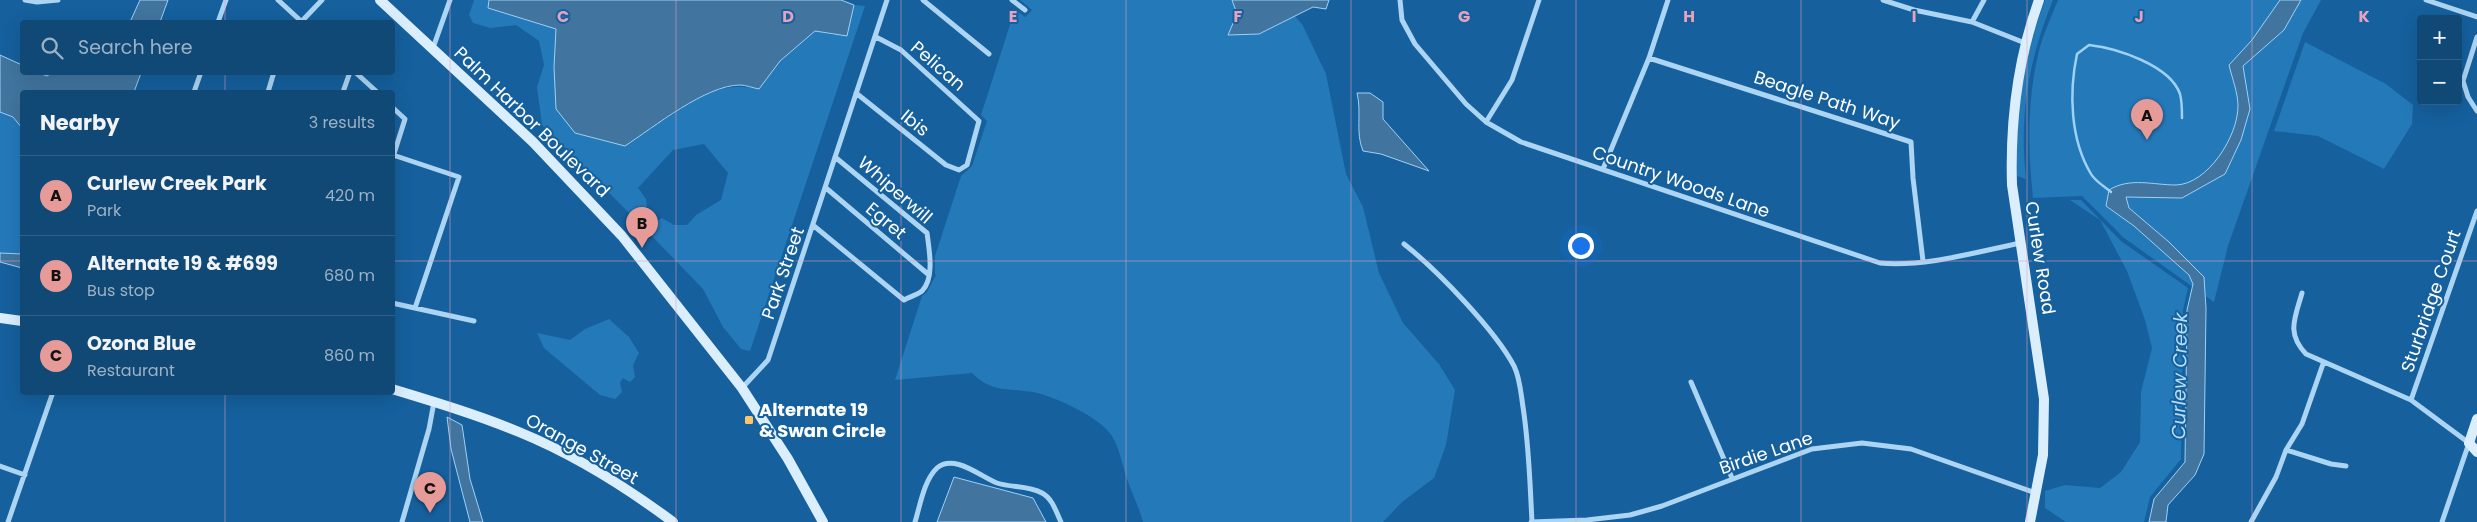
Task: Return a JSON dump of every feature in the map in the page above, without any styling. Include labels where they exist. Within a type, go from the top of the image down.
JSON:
[{"type":"main road","name":"Palm Harbor Boulevard","points":[[380,0],[533,142],[599,209],[742,388],[788,459],[823,522]]},
{"type":"main road","name":"Curlew Road","points":[[2030,522],[2043,455],[2044,400],[2012,185],[2011,154],[2015,91],[2024,43],[2039,0]]},
{"type":"main road","points":[[0,318],[20,321]]},
{"type":"main road","name":"Orange Street","points":[[395,390],[520,432],[558,451],[640,499],[673,522]]},
{"type":"main road","points":[[2477,419],[2469,443],[2477,452]]},
{"type":"street","points":[[25,0],[37,2],[58,0]]},
{"type":"street","points":[[219,20],[226,0]]},
{"type":"street","points":[[278,0],[300,20]]},
{"type":"street","points":[[304,20],[322,0]]},
{"type":"street","points":[[433,49],[450,0]]},
{"type":"street","name":"Park Street","points":[[742,388],[768,360],[814,226],[887,0]]},
{"type":"street","points":[[923,0],[989,54]]},
{"type":"street","points":[[1012,0],[1025,10]]},
{"type":"street","name":"Country Woods Lane","points":[[1400,0],[1402,20],[1415,44],[1466,104],[1486,122],[1521,142],[1880,263],[1896,265],[2021,243]]},
{"type":"street","points":[[1486,122],[1512,80],[1539,0]]},
{"type":"street","points":[[1603,169],[1649,58],[1668,0]]},
{"type":"street","points":[[1883,0],[1914,10],[1972,22],[2024,43]]},
{"type":"street","points":[[1972,22],[1984,0]]},
{"type":"street","points":[[2426,0],[2477,17]]},
{"type":"street","name":"Pelican","points":[[876,37],[901,50],[979,121],[967,165],[959,170]]},
{"type":"street","points":[[2477,37],[2463,81],[2468,97],[2477,111]]},
{"type":"street","name":"Beagle Path Way","points":[[1649,58],[1911,142],[1914,187],[1923,261]]},
{"type":"street","points":[[195,90],[200,75]]},
{"type":"street","points":[[269,90],[273,75]]},
{"type":"street","points":[[344,90],[349,75]]},
{"type":"street","points":[[358,75],[375,90]]},
{"type":"street","name":"Ibis","points":[[856,93],[946,165],[959,170]]},
{"type":"street","points":[[395,110],[406,119],[395,150]]},
{"type":"street","points":[[395,157],[459,177],[415,308]]},
{"type":"street","name":"Whiperwill","points":[[835,157],[927,233],[930,252],[929,275]]},
{"type":"street","name":"Egret","points":[[826,188],[929,275]]},
{"type":"street","name":"Sturbridge Court","points":[[2411,400],[2477,211]]},
{"type":"street","points":[[814,226],[904,300],[922,290],[929,275]]},
{"type":"street","points":[[1404,244],[1423,259],[1483,323],[1514,367],[1520,388],[1527,437],[1532,522]]},
{"type":"street","points":[[2302,293],[2294,319],[2293,334],[2298,346],[2306,354],[2323,364],[2369,380],[2411,400],[2469,443],[2442,522]]},
{"type":"street","points":[[395,304],[474,321]]},
{"type":"street","points":[[2251,522],[2276,477],[2286,450],[2302,424],[2323,364]]},
{"type":"street","points":[[1692,382],[1732,478]]},
{"type":"street","points":[[8,522],[52,395]]},
{"type":"street","points":[[402,522],[429,430],[434,402]]},
{"type":"street","name":"Birdie Lane","points":[[1532,522],[1587,520],[1630,515],[1662,506],[1812,449],[1862,443],[1911,449],[2037,493]]},
{"type":"street","points":[[2286,450],[2331,464],[2346,466]]},
{"type":"street","points":[[915,522],[930,476],[938,467],[948,464],[963,466],[999,484],[1031,488],[1044,494],[1052,503],[1061,522]]},
{"type":"street","points":[[0,466],[25,475]]},
{"type":"shaded area","points":[[140,0],[168,0],[161,20],[131,20]]},
{"type":"shaded area","points":[[474,0],[489,0],[488,8],[556,29],[554,67],[664,120],[687,105],[720,89],[745,87],[759,89],[780,61],[815,31],[834,35],[854,5],[865,6],[750,351],[741,349],[723,327],[703,289],[645,229],[662,218],[674,225],[687,225],[696,215],[721,200],[728,173],[704,144],[673,150],[638,188],[646,199],[647,206],[633,217],[542,125],[537,87],[544,65],[539,41],[516,25],[490,28],[473,23],[469,15]]},
{"type":"shaded area","points":[[489,0],[841,0],[854,5],[847,36],[815,31],[780,61],[759,89],[740,85],[712,92],[681,108],[625,146],[575,133],[556,109],[554,67],[556,29],[488,8]]},
{"type":"shaded area","points":[[1020,0],[1232,0],[1237,14],[1229,34],[1259,34],[1295,16],[1302,24],[1326,74],[1346,174],[1363,207],[1379,273],[1403,323],[1439,364],[1455,390],[1446,445],[1434,478],[1402,502],[1383,522],[1143,522],[1115,441],[1098,422],[1076,408],[1042,394],[993,387],[972,373],[895,380],[922,296],[927,292],[936,275],[935,256],[961,176],[972,166],[987,121],[981,115],[1015,9],[1025,17],[1032,10]]},
{"type":"shaded area","points":[[1232,0],[1329,0],[1326,9],[1313,7],[1259,34],[1228,35],[1237,14]]},
{"type":"shaded area","points":[[2045,0],[2053,0],[2032,65],[2025,109],[2024,155],[2026,179],[2017,176],[2019,108],[2031,43]]},
{"type":"shaded area","points":[[2058,0],[2321,0],[2303,33],[2228,246],[2214,302],[2124,238],[2082,196],[2033,198],[2029,144],[2034,72],[2044,34]]},
{"type":"shaded area","points":[[2280,0],[2301,0],[2284,30],[2243,66],[2250,109],[2241,140],[2225,174],[2182,198],[2126,197],[2129,208],[2169,242],[2204,277],[2206,308],[2204,454],[2195,475],[2168,505],[2166,522],[2149,522],[2154,499],[2185,462],[2187,310],[2193,284],[2189,275],[2134,226],[2106,206],[2109,190],[2117,186],[2133,183],[2176,185],[2188,183],[2210,167],[2227,144],[2237,118],[2237,96],[2229,65],[2252,40]]},
{"type":"shaded area","points":[[2305,42],[2386,84],[2413,105],[2412,124],[2384,169],[2318,136],[2274,131]]},
{"type":"shaded area","points":[[0,55],[20,64],[20,75],[140,75],[135,90],[20,90],[20,126],[13,117],[0,112]]},
{"type":"shaded area","points":[[1357,93],[1370,93],[1383,102],[1383,119],[1429,171],[1381,154],[1363,151],[1359,137]]},
{"type":"shaded area","points":[[0,112],[13,117],[20,126],[20,254],[0,253]]},
{"type":"shaded area","points":[[2070,200],[2081,200],[2121,241],[2188,288],[2183,310],[2181,459],[2150,497],[2144,522],[2066,522],[2045,508],[2045,491],[2065,485],[2100,488],[2121,472],[2140,442],[2141,392],[2152,348],[2145,320],[2127,271],[2100,220]]},
{"type":"shaded area","points":[[0,253],[20,254],[20,267],[0,262]]},
{"type":"shaded area","points":[[609,319],[629,337],[639,353],[633,365],[635,377],[630,382],[623,378],[620,383],[622,392],[615,399],[600,395],[544,348],[537,333],[570,340],[585,329]]},
{"type":"shaded area","points":[[447,417],[462,425],[470,479],[483,522],[470,522],[451,449]]},
{"type":"shaded area","points":[[954,477],[1033,498],[1046,522],[937,522]]},
{"type":"waterway","points":[[2111,192],[2093,177],[2084,160],[2075,131],[2072,99],[2077,54],[2089,45],[2127,54],[2154,67],[2174,84],[2180,94],[2182,118]]},
{"type":"place","name":"Curlew Creek Park","points":[[2147,140]]},
{"type":"place","name":"Alternate 19 & #699","points":[[642,248]]},
{"type":"place","name":"Alternate 19 & Swan Circle","points":[[749,420]]},
{"type":"place","name":"Ozona Blue","points":[[430,513]]},
{"type":"water label","name":"Curlew Creek","points":[[2179,376]]}]
